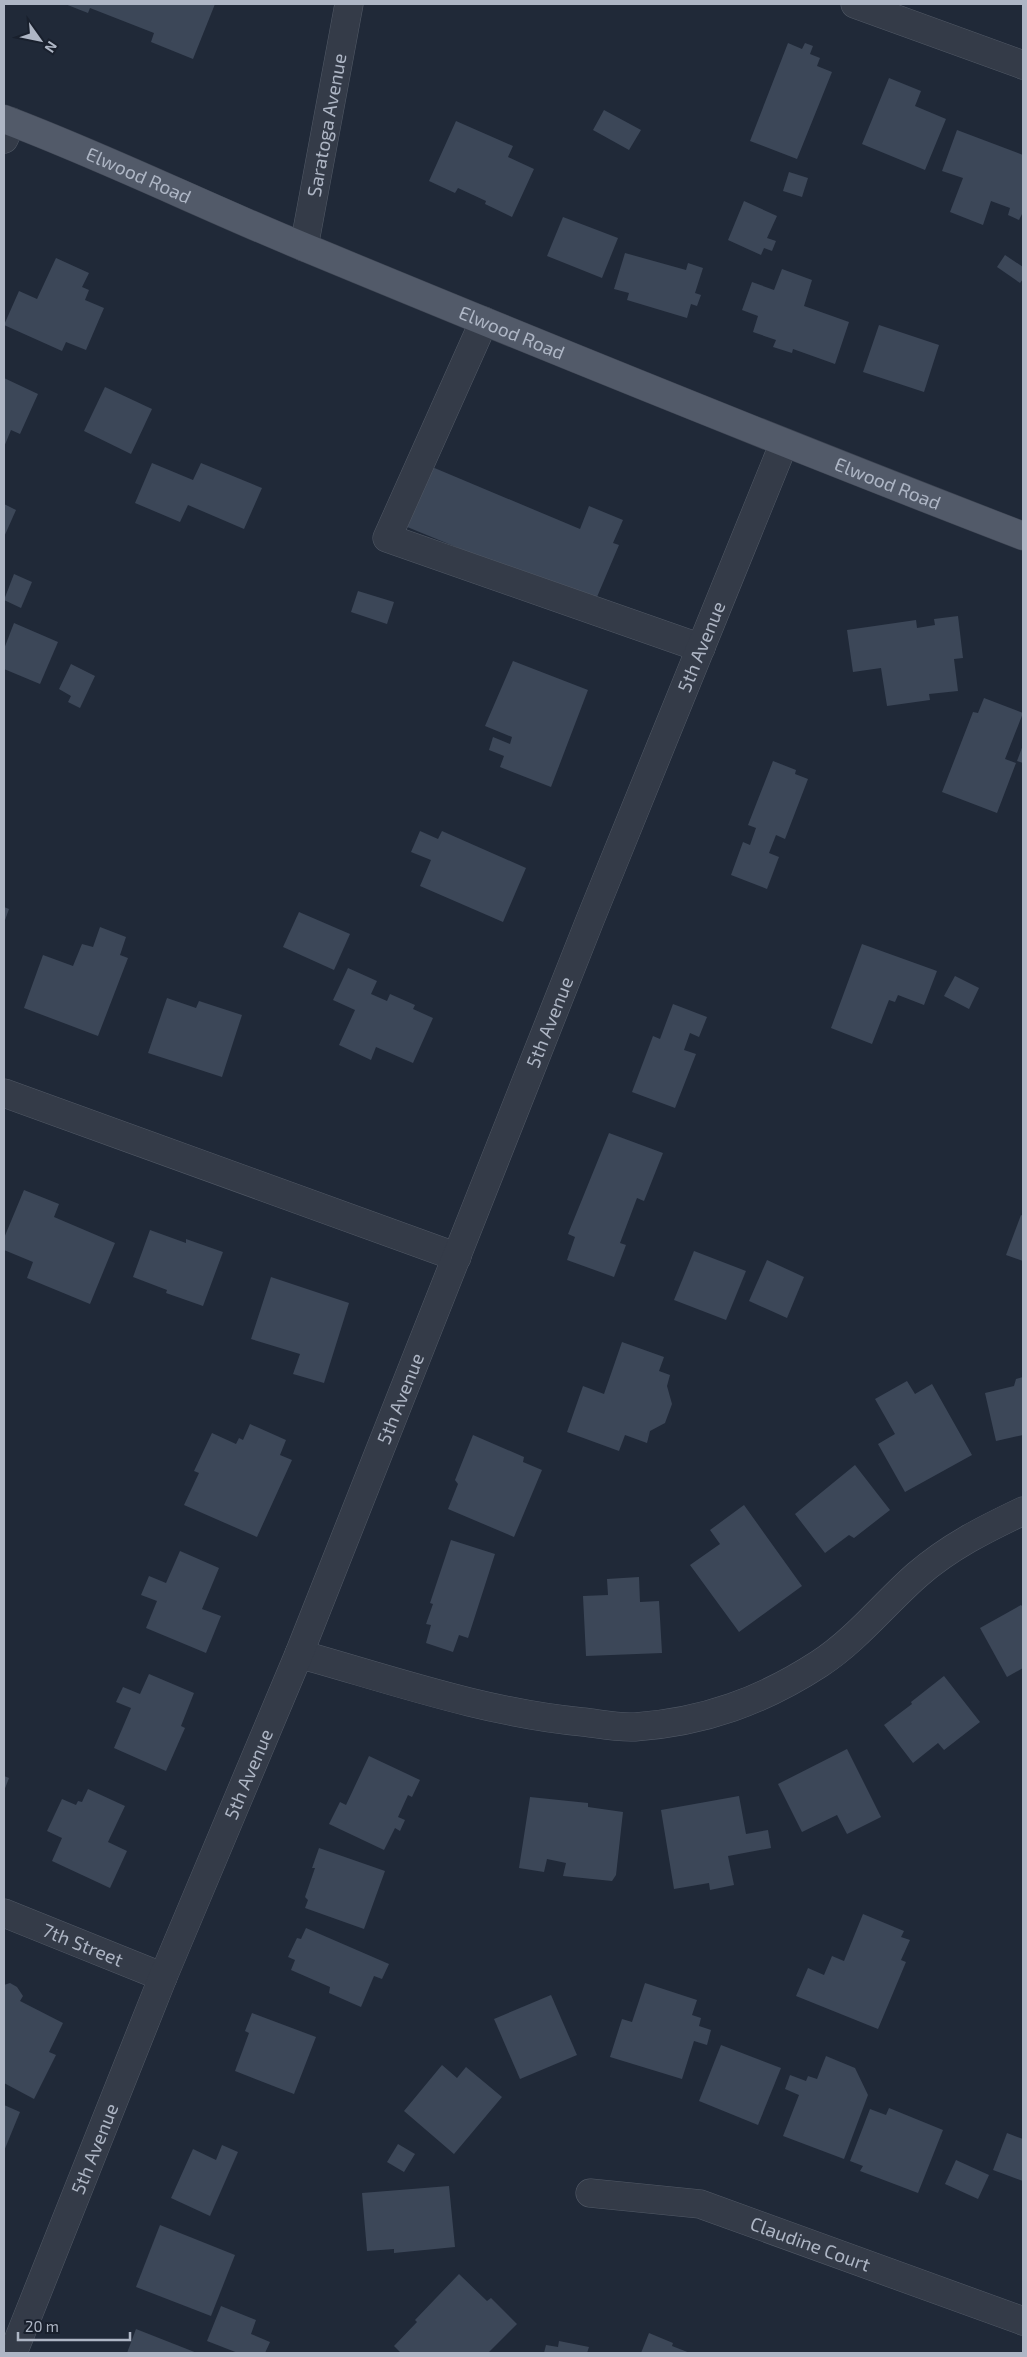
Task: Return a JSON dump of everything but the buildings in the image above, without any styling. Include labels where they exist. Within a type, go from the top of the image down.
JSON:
[{"type":"main road","name":"Elwood Road","points":[[6,127],[784,443],[1023,536]]},
{"type":"street","name":"Saratoga Avenue","points":[[304,247],[349,4]]},
{"type":"street","points":[[855,4],[1023,65]]},
{"type":"street","points":[[484,321],[387,538],[700,648]]},
{"type":"street","name":"5th Avenue","points":[[13,2353],[163,1977],[299,1654],[593,911],[784,443]]},
{"type":"street","points":[[4,1093],[456,1257]]},
{"type":"street","points":[[299,1654],[444,1695],[553,1719],[633,1727],[699,1718],[765,1696],[820,1663],[864,1626],[918,1574],[971,1536],[1023,1511]]},
{"type":"street","name":"7th Street","points":[[4,1913],[163,1977]]},
{"type":"street","name":"Claudine Court","points":[[590,2193],[700,2204],[1023,2321]]}]
